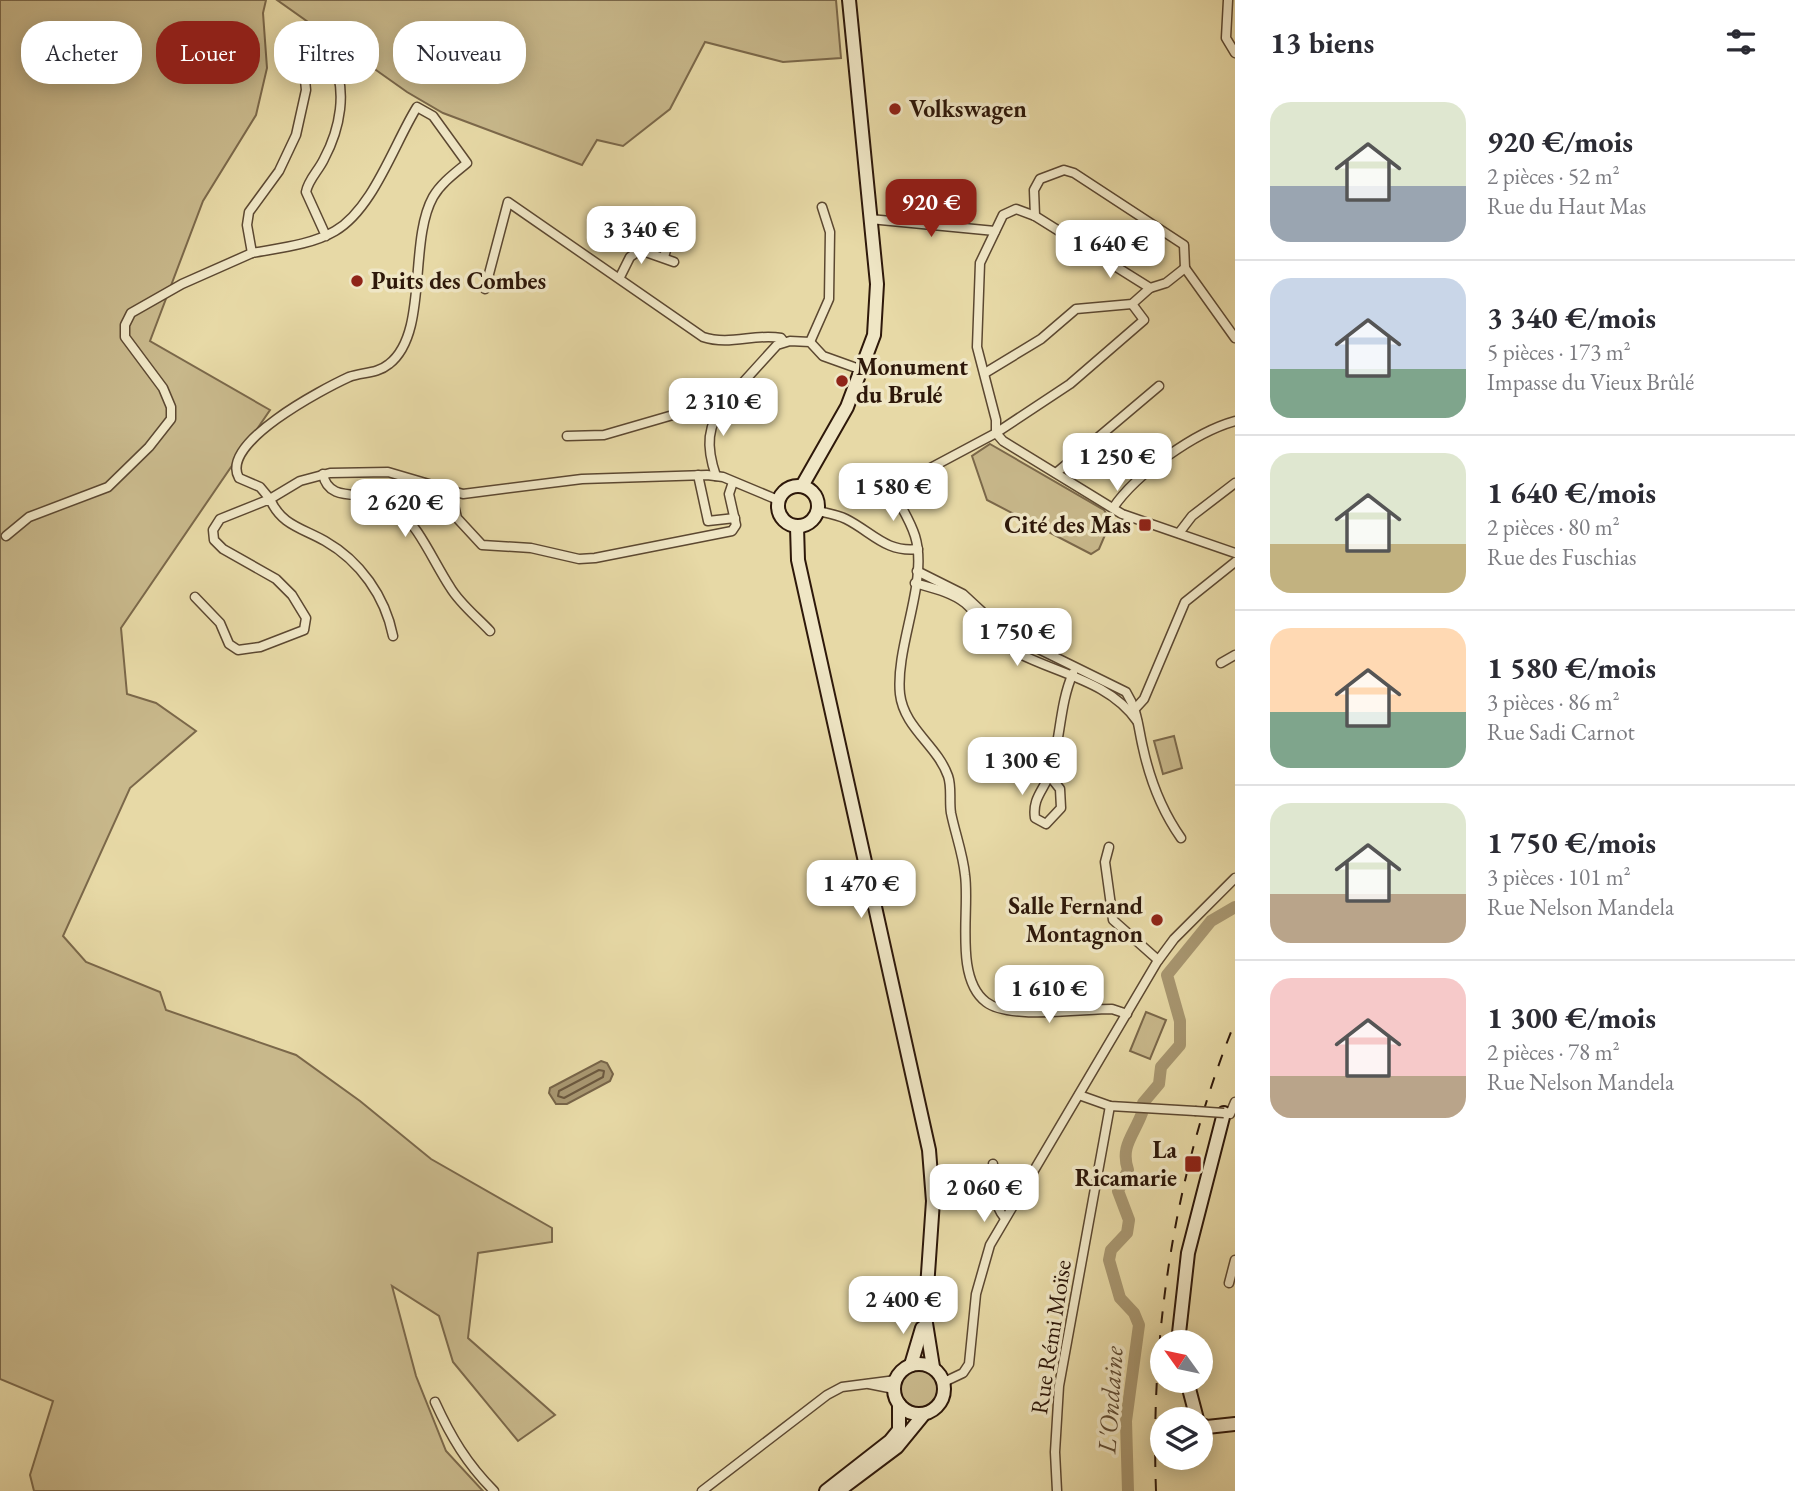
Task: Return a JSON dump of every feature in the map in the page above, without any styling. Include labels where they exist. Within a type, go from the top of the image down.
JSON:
[{"type":"main road","points":[[797,527],[781,518],[778,500],[786,490],[802,486],[847,407],[874,335],[877,284],[849,0]]},
{"type":"main road","points":[[797,527],[810,522],[818,511],[816,497],[802,486]]},
{"type":"main road","points":[[797,527],[798,560],[929,1150],[933,1201],[925,1317],[911,1365],[895,1384],[900,1430],[890,1441],[826,1491]]},
{"type":"main road","points":[[1179,1330],[1188,1253],[1230,1114]]},
{"type":"main road","points":[[837,1491],[897,1447],[923,1414],[938,1406],[945,1391],[944,1382],[933,1367],[925,1317]]},
{"type":"main road","points":[[911,1365],[933,1367]]},
{"type":"main road","points":[[899,1404],[906,1410],[923,1414]]},
{"type":"main road","points":[[1213,1426],[1235,1423]]},
{"type":"street","points":[[1228,0],[1226,38],[1235,53]]},
{"type":"street","points":[[252,253],[247,225],[249,212],[279,171],[296,135],[306,90],[302,49],[309,37],[320,41],[328,51],[341,89],[340,115],[331,145],[306,192],[326,236]]},
{"type":"street","points":[[6,536],[29,517],[108,487],[149,447],[171,419],[172,407],[163,388],[125,337],[125,325],[131,313],[182,284],[252,253],[326,236],[346,223],[364,204],[417,107],[433,116],[467,163],[442,186],[428,208],[410,326],[395,359],[380,370],[346,378],[277,418],[252,441],[236,461],[235,471],[239,478],[260,487],[282,518],[334,547],[361,570],[384,607],[393,636]]},
{"type":"street","points":[[1035,216],[1034,190],[1040,179],[1065,170],[1074,173],[1184,245],[1185,268],[1235,338]]},
{"type":"street","points":[[485,289],[508,202],[703,337],[728,342],[765,337],[781,338],[784,342]]},
{"type":"street","points":[[810,342],[829,299],[830,232],[821,207]]},
{"type":"street","points":[[1150,288],[1035,216],[1016,209],[1003,215],[980,263],[977,347],[985,373],[996,433],[1003,441],[1113,508],[1235,552]]},
{"type":"street","points":[[870,219],[995,231]]},
{"type":"street","points":[[664,257],[667,247]]},
{"type":"street","points":[[620,277],[629,257],[640,250],[674,262]]},
{"type":"street","points":[[985,373],[1041,339],[1076,309],[1132,304],[1150,288],[1166,283],[1185,268]]},
{"type":"street","points":[[1127,1014],[1112,1009],[1010,1011],[985,1002],[975,990],[968,970],[966,876],[950,810],[949,779],[941,762],[911,724],[900,692],[902,659],[917,571],[918,549],[915,536],[891,489],[996,433],[1070,384],[1144,320],[1132,304]]},
{"type":"street","points":[[716,476],[708,438],[712,424],[728,399],[770,351],[784,342],[810,342],[823,356],[862,370]]},
{"type":"street","points":[[1056,473],[1159,386]]},
{"type":"street","points":[[567,436],[604,435],[728,399]]},
{"type":"street","points":[[1113,508],[1122,493],[1143,474],[1210,431],[1235,421]]},
{"type":"street","points":[[195,597],[220,623],[229,644],[238,650],[260,647],[304,630],[306,618],[283,585],[268,573],[223,549],[213,535],[220,519],[270,499],[300,481],[323,474],[388,472],[451,492],[491,492],[582,480],[716,476],[778,500]]},
{"type":"street","points":[[323,474],[324,485],[331,491],[377,495],[397,507],[424,540],[454,594],[490,631]]},
{"type":"street","points":[[698,475],[708,521],[735,518]]},
{"type":"street","points":[[451,492],[457,518],[482,545],[531,548],[579,559],[732,531],[736,525],[729,494],[733,482]]},
{"type":"street","points":[[1179,533],[1192,516],[1235,483]]},
{"type":"street","points":[[818,511],[844,518],[884,545],[902,551],[918,549]]},
{"type":"street","points":[[1134,711],[1159,663],[1185,602],[1235,562]]},
{"type":"street","points":[[917,571],[963,594],[1004,632],[1126,692],[1139,723],[1150,776],[1163,808],[1181,838]]},
{"type":"street","points":[[915,583],[964,602],[998,638],[1015,651],[1109,693],[1134,711]]},
{"type":"street","points":[[1221,663],[1235,655]]},
{"type":"street","points":[[1049,775],[1060,789],[1061,808],[1046,824],[1035,818],[1034,808],[1039,790],[1049,775],[1063,695],[1075,667]]},
{"type":"street","points":[[1109,847],[1105,862],[1113,920],[1158,960]]},
{"type":"street","points":[[944,1382],[963,1373],[969,1364],[978,1280],[990,1245],[1004,1217],[1158,960],[1174,939],[1235,878]]},
{"type":"street","points":[[1079,1095],[1110,1107],[1230,1114],[1235,1102]]},
{"type":"street","name":"Rue Rémi Moïse","points":[[1057,1491],[1055,1452],[1059,1386],[1110,1107]]},
{"type":"street","points":[[993,1164],[995,1191],[1000,1212],[1004,1217]]},
{"type":"street","points":[[1229,1283],[1235,1260]]},
{"type":"street","points":[[702,1491],[827,1395],[842,1387],[895,1384]]},
{"type":"street","points":[[435,1402],[455,1446],[470,1467],[494,1491]]},
{"type":"shaded area","points":[[0,0],[266,0],[263,13],[267,68],[256,115],[203,201],[150,341],[270,410],[121,628],[127,694],[156,703],[196,731],[130,788],[63,936],[86,962],[160,992],[166,1010],[296,1055],[360,1101],[431,1159],[552,1228],[552,1242],[478,1253],[468,1338],[555,1415],[518,1441],[453,1362],[439,1316],[392,1286],[416,1376],[446,1451],[483,1491],[34,1491],[30,1475],[53,1401],[0,1379]]},
{"type":"shaded area","points":[[277,0],[836,0],[841,58],[783,62],[705,42],[670,109],[623,146],[597,140],[582,165],[443,113],[396,84],[526,84],[526,21],[393,21],[393,82],[379,72],[379,21],[307,21]]},
{"type":"shaded area","points":[[990,444],[1104,510],[1111,521],[1099,549],[1091,554],[987,500],[972,456]]},
{"type":"shaded area","points":[[1174,736],[1182,768],[1163,774],[1154,741]]},
{"type":"shaded area","points":[[1065,979],[1089,980],[1089,995],[1065,995]]},
{"type":"shaded area","points":[[1146,1012],[1166,1020],[1150,1059],[1130,1051]]},
{"type":"shaded area","points":[[919,1367],[934,1374],[941,1389],[934,1404],[919,1411],[904,1404],[897,1389],[904,1374]]},
{"type":"water","points":[[601,1061],[607,1063],[613,1074],[610,1081],[567,1104],[556,1104],[549,1093],[550,1088]]},
{"type":"waterway","points":[[1143,1103],[1159,1084],[1161,1067],[1180,1045],[1180,1021],[1167,975],[1211,921],[1235,907]]},
{"type":"waterway","name":"L'Ondaine","points":[[1128,1491],[1126,1421],[1139,1325],[1134,1313],[1120,1298],[1109,1260],[1111,1250],[1127,1233],[1129,1220],[1118,1191],[1128,1170],[1127,1147],[1142,1113]]},
{"type":"railway","points":[[1156,1491],[1157,1372],[1171,1253],[1196,1136],[1235,1022]]},
{"type":"place","name":"Volkswagen","points":[[895,109]]},
{"type":"place","name":"Puits des Combes","points":[[357,281]]},
{"type":"place","name":"Monument du Brulé","points":[[842,381]]},
{"type":"place","name":"Cité des Mas","points":[[1145,525]]},
{"type":"place","name":"Salle Fernand Montagnon","points":[[1157,920]]},
{"type":"place","name":"La Ricamarie","points":[[1193,1164]]}]
